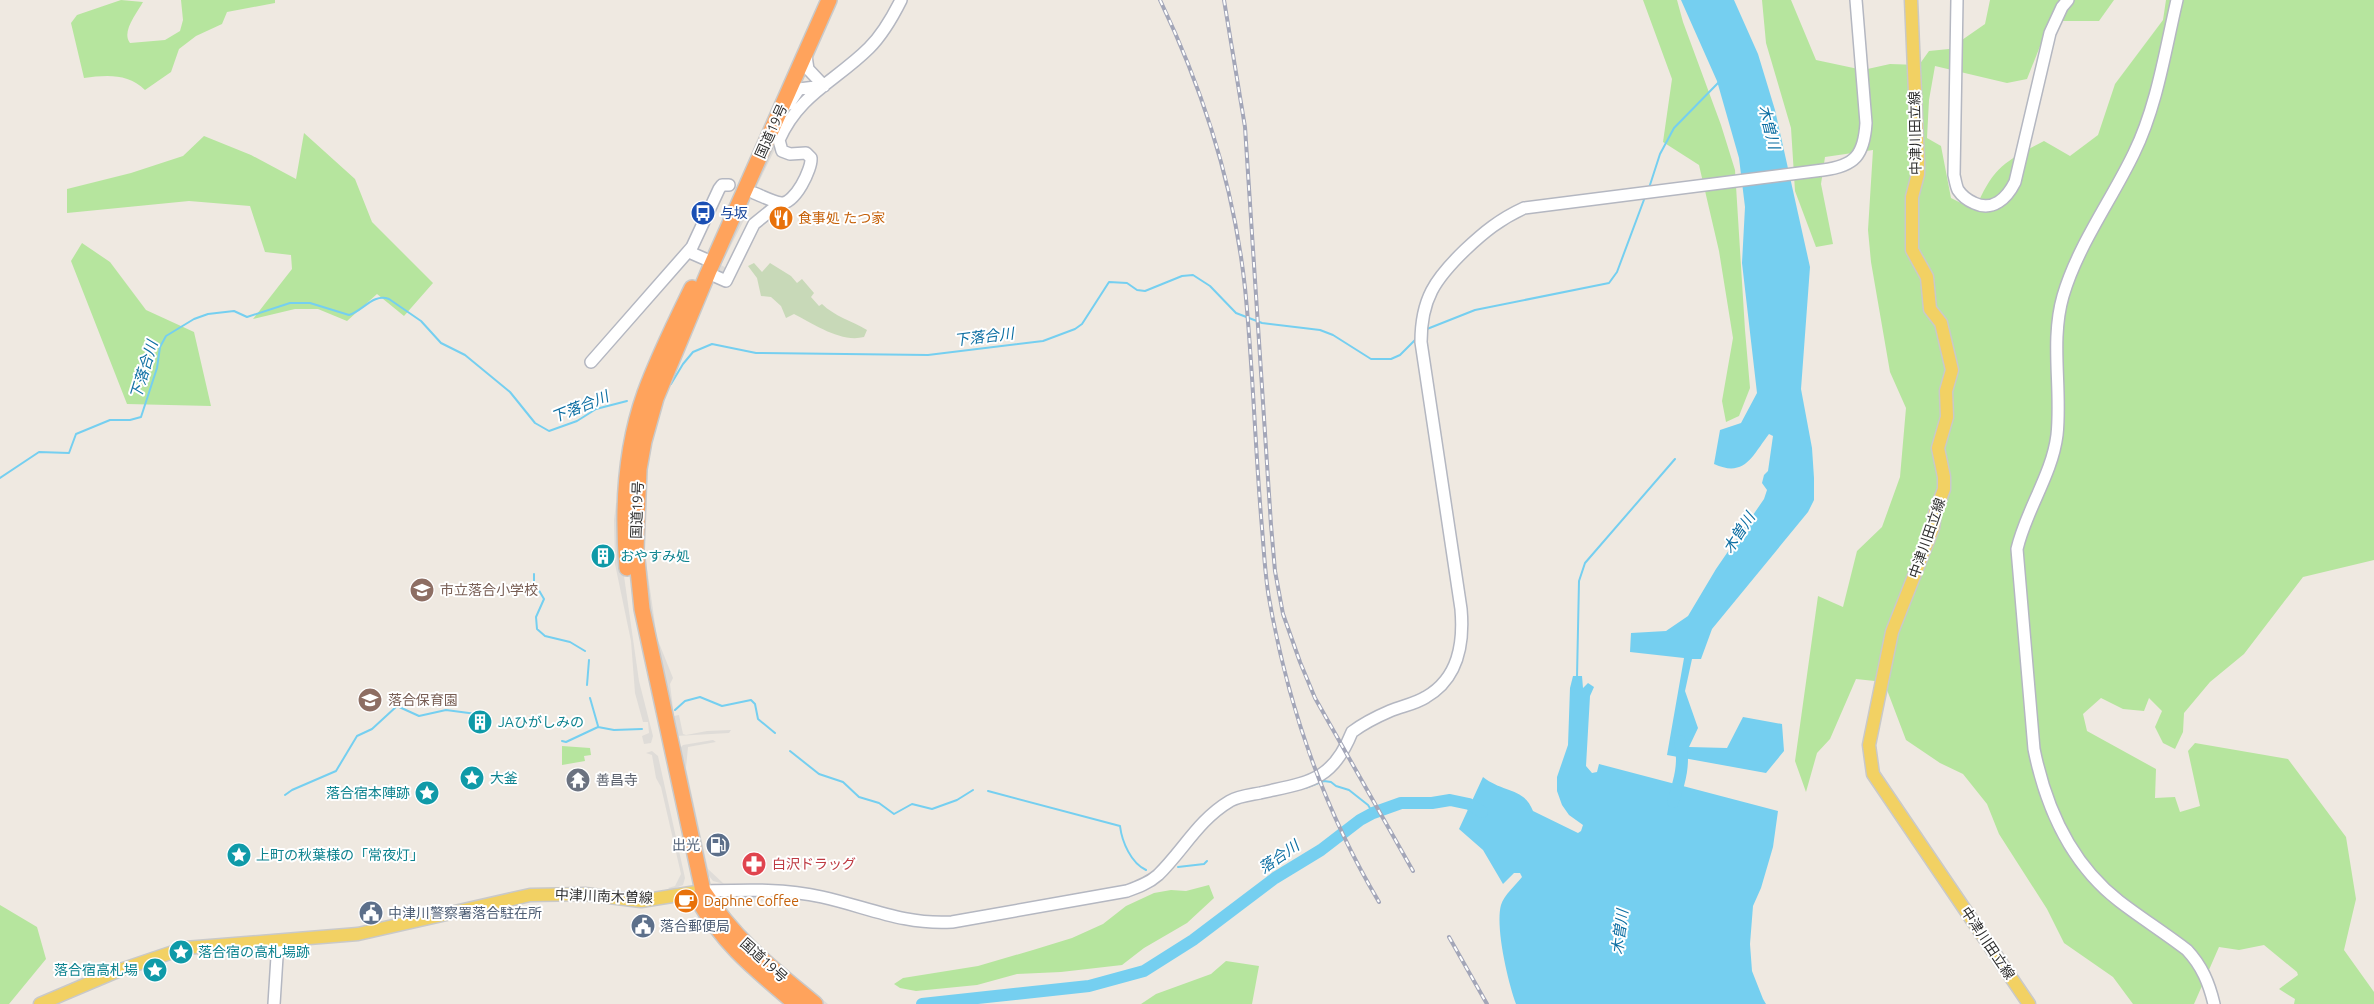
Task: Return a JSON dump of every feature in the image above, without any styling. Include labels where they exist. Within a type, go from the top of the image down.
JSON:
[{"type":"highway","name":"国道19号","points":[[707,266],[820,0]]},
{"type":"highway","name":"国道19号","points":[[796,1004],[734,949],[712,924],[698,892],[634,614],[625,551],[624,498],[633,442],[645,392],[806,56],[829,0]]},
{"type":"highway","name":"国道19号","points":[[698,892],[748,948],[814,1003]]},
{"type":"main road","name":"中津川田立線","points":[[1911,0],[1918,162],[1918,174],[1912,197],[1912,250],[1927,277],[1930,308],[1941,323],[1952,370],[1946,391],[1947,417],[1938,448],[1944,477],[1944,489],[1933,528],[1892,632],[1868,745],[1873,774],[2029,1004]]},
{"type":"main road","name":"中津川南木曽線","points":[[40,1004],[120,970],[180,949],[358,934],[530,895],[585,894],[641,900],[698,892]]},
{"type":"street","points":[[689,252],[726,281],[754,224],[780,203],[786,202],[795,195],[812,162],[810,155],[785,153],[780,147],[779,140],[787,123],[796,110],[868,48],[890,22],[901,0]]},
{"type":"street","points":[[698,892],[797,892],[822,897],[902,920],[933,923],[952,922],[1127,891],[1144,885],[1157,875],[1198,828],[1232,800],[1316,779],[1332,767],[1346,747],[1352,732],[1390,711],[1427,697],[1448,677],[1456,664],[1462,640],[1462,625],[1421,334],[1425,303],[1433,286],[1442,273],[1487,229],[1505,217],[1524,208],[1823,170],[1845,166],[1853,161],[1860,154],[1865,138],[1866,123],[1856,0]]},
{"type":"street","points":[[1957,0],[1954,175],[1958,190],[1965,199],[1976,204],[1990,206],[2000,202],[2010,193],[2015,182],[2050,33],[2062,7],[2068,0]]},
{"type":"street","points":[[2177,0],[2155,96],[2138,144],[2075,264],[2063,296],[2058,314],[2056,359],[2057,436],[2052,456],[2022,529],[2017,549],[2034,749],[2040,781],[2055,820],[2071,848],[2101,884],[2118,900],[2187,950],[2196,959],[2211,988],[2214,1004]]},
{"type":"street","points":[[806,56],[808,69],[824,86]]},
{"type":"street","points":[[780,111],[787,108],[799,90],[824,86]]},
{"type":"street","points":[[591,362],[689,252],[719,189],[722,186],[729,185]]},
{"type":"street","points":[[754,193],[780,203]]},
{"type":"street","points":[[274,1004],[278,941]]},
{"type":"green space","points":[[121,0],[143,2],[127,34],[130,43],[165,40],[180,31],[183,20],[181,0],[275,0],[275,3],[227,12],[222,24],[196,36],[179,49],[171,72],[145,90],[138,84],[116,76],[84,78],[71,23],[77,15]]},
{"type":"green space","points":[[1643,0],[1677,0],[1735,170],[1750,388],[1739,416],[1726,422],[1722,401],[1733,338],[1719,251],[1699,165],[1663,142],[1672,79]]},
{"type":"green space","points":[[1762,0],[1791,0],[1816,60],[1863,70],[1890,64],[1919,65],[1929,51],[1949,49],[1985,24],[1990,0],[2114,0],[2099,21],[2050,21],[2027,79],[2007,83],[1935,66],[1929,100],[1927,138],[1941,146],[1951,198],[1975,210],[1994,175],[2009,161],[2044,141],[2070,156],[2098,135],[2115,84],[2163,20],[2166,0],[2374,0],[2374,560],[2303,577],[2244,654],[2210,682],[2184,713],[2183,732],[2175,749],[2163,743],[2155,727],[2162,711],[2149,698],[2144,711],[2123,709],[2101,698],[2083,714],[2087,731],[2156,769],[2155,798],[2175,797],[2180,812],[2200,806],[2188,751],[2195,743],[2288,759],[2346,837],[2356,899],[2344,950],[2374,992],[2374,1004],[2294,1004],[2295,999],[2279,989],[2298,975],[2297,972],[2264,945],[2239,950],[2219,947],[2194,1004],[2133,1004],[2113,977],[2064,943],[2047,909],[1999,834],[1987,804],[1963,774],[1940,763],[1906,740],[1884,682],[1856,679],[1830,739],[1817,753],[1806,792],[1795,761],[1818,596],[1843,607],[1857,551],[1882,527],[1900,477],[1906,408],[1890,372],[1871,262],[1868,230],[1873,150],[1825,157],[1821,184],[1833,244],[1816,247],[1795,191],[1791,128],[1766,43]]},
{"type":"green space","points":[[304,133],[355,179],[372,222],[433,283],[404,316],[377,294],[347,321],[318,309],[295,309],[253,319],[292,269],[291,255],[265,252],[250,206],[189,201],[67,213],[67,189],[131,173],[183,156],[204,136],[251,155],[296,179]]},
{"type":"green space","points":[[82,243],[110,262],[146,310],[194,332],[211,406],[127,404],[71,261]]},
{"type":"green space","points":[[754,263],[762,272],[770,263],[791,276],[797,283],[802,279],[814,293],[811,297],[819,306],[822,304],[838,315],[867,330],[864,337],[855,338],[837,335],[794,314],[786,318],[781,306],[771,297],[761,296],[757,278],[748,266]]},
{"type":"green space","points":[[562,746],[590,748],[591,755],[584,756],[585,761],[562,765]]},
{"type":"green space","points":[[1209,885],[1214,898],[1187,923],[1144,948],[1122,965],[1061,972],[1017,974],[977,985],[916,991],[900,988],[894,984],[903,978],[978,966],[1072,938],[1103,924],[1126,906],[1154,893],[1171,890],[1186,891]]},
{"type":"green space","points":[[0,905],[37,927],[46,959],[9,1004],[0,1004]]},
{"type":"green space","points":[[1226,961],[1259,966],[1252,1004],[1141,1004],[1156,994],[1211,974]]},
{"type":"shaded area","points":[[811,89],[775,139],[776,147],[751,198],[744,220],[721,265],[728,269],[727,272],[723,273],[717,270],[721,255],[740,222],[746,199],[786,113],[796,101]]},
{"type":"shaded area","points":[[616,503],[619,503],[623,569],[639,681],[653,736],[651,743],[644,744],[642,736],[649,733],[648,722],[643,722],[635,693],[631,641],[615,564],[614,520]]},
{"type":"shaded area","points":[[643,540],[657,638],[673,678],[670,684],[674,716],[679,715],[683,734],[686,735],[707,731],[731,730],[729,733],[676,736],[663,668],[652,632],[641,558]]},
{"type":"shaded area","points":[[713,740],[716,742],[688,747],[686,768],[708,869],[724,884],[713,881],[705,871],[679,749],[683,745]]},
{"type":"shaded area","points":[[652,751],[658,756],[685,878],[683,885],[671,890],[668,888],[675,886],[681,874],[661,787],[656,778],[652,755],[646,753]]},
{"type":"shaded area","points":[[732,895],[772,896],[773,900],[734,903],[727,906],[727,909],[750,938],[767,954],[828,1004],[823,1004],[770,961],[722,908],[723,900]]},
{"type":"water","points":[[1681,0],[1734,0],[1758,54],[1775,110],[1810,267],[1801,389],[1812,448],[1814,500],[1808,512],[1712,629],[1701,659],[1692,659],[1685,691],[1698,728],[1689,747],[1727,748],[1743,717],[1782,724],[1784,751],[1766,773],[1667,755],[1684,658],[1630,652],[1631,633],[1666,631],[1688,616],[1716,569],[1764,499],[1767,490],[1762,483],[1764,475],[1768,471],[1773,436],[1769,434],[1752,457],[1741,466],[1725,468],[1714,464],[1720,430],[1741,423],[1757,393],[1742,263],[1745,207],[1739,158],[1717,81]]},
{"type":"water","points":[[1573,676],[1582,676],[1583,688],[1588,683],[1594,687],[1590,696],[1586,766],[1592,773],[1597,772],[1599,764],[1778,811],[1773,847],[1761,888],[1753,906],[1750,944],[1752,971],[1766,1004],[1516,1004],[1503,954],[1500,915],[1501,905],[1505,898],[1522,877],[1520,873],[1514,873],[1503,884],[1483,850],[1459,829],[1483,777],[1524,798],[1533,811],[1578,833],[1581,831],[1583,825],[1569,815],[1562,805],[1557,791],[1557,777],[1568,745],[1570,688]]},
{"type":"waterway","points":[[1649,188],[1660,154],[1674,128],[1719,82]]},
{"type":"waterway","points":[[1427,329],[1475,310],[1609,283],[1617,272],[1645,197]]},
{"type":"waterway","name":"下落合川","points":[[671,384],[693,352],[712,344],[756,353],[928,355],[1043,341],[1075,329],[1082,324],[1109,282],[1127,283],[1137,290],[1145,291],[1182,276],[1193,275],[1210,286],[1236,313],[1262,323],[1320,330],[1333,335],[1371,359],[1391,359],[1400,355],[1416,339]]},
{"type":"waterway","name":"下落合川","points":[[0,478],[39,452],[69,453],[76,434],[110,420],[130,420],[141,417],[157,368],[160,347],[166,336],[194,319],[208,314],[234,311],[247,317],[290,303],[310,303],[349,315],[373,300],[378,298],[389,299],[421,321],[441,343],[465,355],[510,392],[535,423],[549,431],[577,421],[596,409],[627,401]]},
{"type":"waterway","points":[[1577,677],[1579,581],[1585,563],[1675,459]]},
{"type":"waterway","points":[[534,574],[534,582],[544,599],[536,617],[537,629],[545,636],[570,642],[585,651]]},
{"type":"waterway","points":[[587,685],[589,660]]},
{"type":"waterway","points":[[675,710],[685,701],[700,697],[722,706],[751,700],[755,704],[758,719],[775,733]]},
{"type":"waterway","points":[[590,698],[598,726]]},
{"type":"waterway","points":[[285,795],[292,790],[336,771],[357,736],[372,729],[397,706],[419,716],[446,710],[484,715]]},
{"type":"waterway","points":[[562,741],[566,742],[598,727],[614,730],[642,729]]},
{"type":"waterway","name":"木曽川","points":[[1673,802],[1681,771],[1680,741]]},
{"type":"waterway","points":[[790,751],[819,774],[843,782],[859,797],[879,803],[894,814],[912,804],[932,809],[957,800],[973,790]]},
{"type":"waterway","points":[[1305,788],[1324,781],[1331,782],[1336,786],[1349,790],[1368,805],[1373,813]]},
{"type":"waterway","points":[[988,791],[1120,826],[1128,851],[1136,862],[1146,870]]},
{"type":"waterway","name":"落合川","points":[[922,1004],[1089,986],[1144,971],[1193,940],[1275,878],[1321,850],[1360,820],[1373,813],[1401,803],[1432,803],[1450,800],[1469,804],[1482,812]]},
{"type":"waterway","points":[[1178,867],[1204,864],[1207,861]]},
{"type":"railway","points":[[1160,0],[1190,69],[1215,140],[1225,176],[1240,250],[1248,318],[1266,581],[1286,678],[1297,717],[1325,793],[1341,830],[1379,902]]},
{"type":"railway","points":[[1224,0],[1245,127],[1271,525],[1275,571],[1283,614],[1315,698],[1413,871]]},
{"type":"railway","points":[[1449,937],[1487,1004]]},
{"type":"place","name":"与坂","points":[[703,213]]},
{"type":"place","name":"食事処 たつ家","points":[[781,218]]},
{"type":"place","name":"おやすみ処","points":[[603,556]]},
{"type":"place","name":"市立落合小学校","points":[[422,590]]},
{"type":"place","name":"落合保育園","points":[[370,700]]},
{"type":"place","name":"JAひがしみの","points":[[480,722]]},
{"type":"place","name":"大釜","points":[[472,778]]},
{"type":"place","name":"善昌寺","points":[[578,780]]},
{"type":"place","name":"落合宿本陣跡","points":[[427,793]]},
{"type":"place","name":"出光","points":[[718,845]]},
{"type":"place","name":"上町の秋葉様の「常夜灯」","points":[[239,855]]},
{"type":"place","name":"白沢ドラッグ","points":[[754,864]]},
{"type":"place","name":"Daphne Coffee","points":[[686,901]]},
{"type":"place","name":"中津川警察署落合駐在所","points":[[371,913]]},
{"type":"place","name":"落合郵便局","points":[[643,926]]},
{"type":"place","name":"落合宿の高札場跡","points":[[181,952]]},
{"type":"place","name":"落合宿高札場","points":[[155,970]]}]
